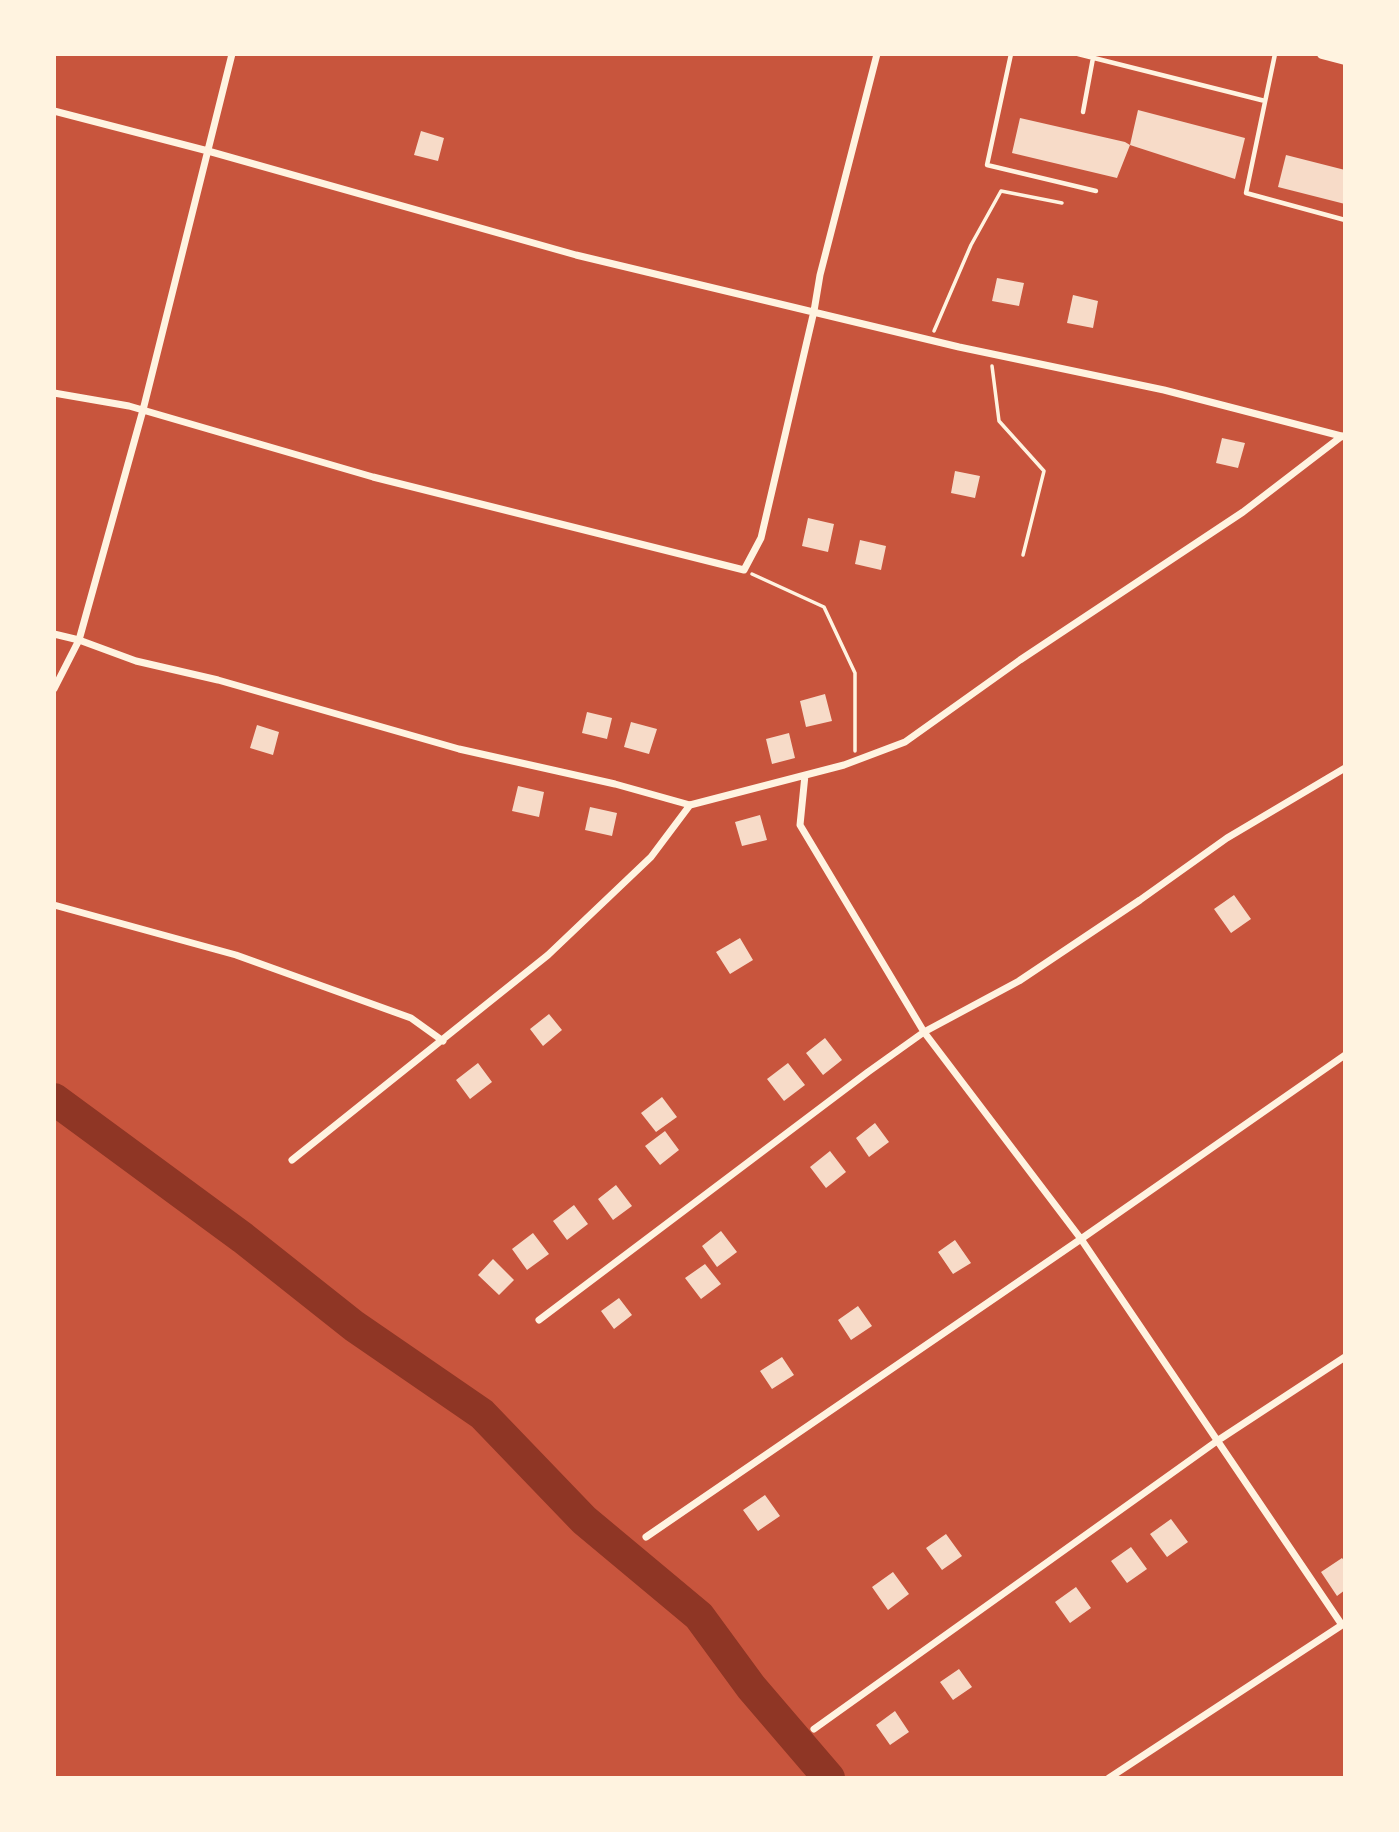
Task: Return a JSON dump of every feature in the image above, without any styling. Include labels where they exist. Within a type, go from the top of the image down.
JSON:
[{"type":"street","points":[[54,689],[79,640],[143,410],[232,54]]},
{"type":"street","points":[[54,393],[143,410],[373,477],[744,570],[761,538],[814,312],[820,275],[877,54]]},
{"type":"street","points":[[1322,54],[1345,60]]},
{"type":"street","points":[[54,111],[208,151],[576,255],[990,354],[1164,390],[1343,436]]},
{"type":"street","points":[[54,634],[79,640],[136,661],[218,680],[459,749],[615,784],[690,805],[844,765],[905,742],[1020,660],[1243,512],[1343,436]]},
{"type":"street","points":[[539,1320],[924,1032],[1019,981],[1227,838],[1345,768]]},
{"type":"street","points":[[805,775],[800,825],[924,1032],[1081,1239],[1343,1624],[1109,1778]]},
{"type":"street","points":[[292,1160],[548,955],[651,857],[690,805]]},
{"type":"street","points":[[54,905],[236,955],[411,1018],[443,1041]]},
{"type":"street","points":[[646,1537],[1345,1055]]},
{"type":"street","points":[[814,1729],[1216,1441],[1345,1357]]},
{"type":"lane","points":[[1010,54],[987,165],[1096,191]]},
{"type":"lane","points":[[1078,54],[1265,101]]},
{"type":"lane","points":[[1275,54],[1246,193],[1345,219]]},
{"type":"lane","points":[[1083,112],[1093,58]]},
{"type":"path","points":[[930,340],[971,246],[1001,191],[1062,203]]},
{"type":"path","points":[[990,354],[999,421],[1044,471],[1023,555]]},
{"type":"path","points":[[744,570],[824,607],[855,673],[855,753],[844,765]]},
{"type":"building","points":[[1138,110],[1245,138],[1235,179],[1130,145]]},
{"type":"building","points":[[1020,118],[1130,145],[1117,178],[1012,153]]},
{"type":"building","points":[[421,131],[444,138],[438,161],[414,155]]},
{"type":"building","points":[[1286,155],[1345,170],[1345,204],[1278,187]]},
{"type":"building","points":[[997,278],[1024,283],[1019,306],[992,301]]},
{"type":"building","points":[[1073,295],[1098,301],[1093,328],[1067,323]]},
{"type":"building","points":[[1222,438],[1245,443],[1238,468],[1216,463]]},
{"type":"building","points":[[955,471],[980,476],[975,498],[951,493]]},
{"type":"building","points":[[808,518],[834,524],[828,552],[802,546]]},
{"type":"building","points":[[860,540],[886,546],[881,570],[855,564]]},
{"type":"building","points":[[825,694],[832,721],[806,727],[800,701]]},
{"type":"building","points":[[587,712],[612,718],[607,739],[582,733]]},
{"type":"building","points":[[631,722],[657,729],[649,754],[624,747]]},
{"type":"building","points":[[257,725],[279,732],[273,755],[250,748]]},
{"type":"building","points":[[789,733],[795,758],[772,764],[766,739]]},
{"type":"building","points":[[518,786],[544,792],[539,817],[512,811]]},
{"type":"building","points":[[590,807],[617,813],[612,836],[585,830]]},
{"type":"building","points":[[760,815],[767,840],[742,846],[735,822]]},
{"type":"building","points":[[1234,895],[1251,919],[1231,933],[1214,909]]},
{"type":"building","points":[[740,938],[753,960],[730,974],[716,952]]},
{"type":"building","points":[[549,1014],[562,1030],[543,1046],[530,1029]]},
{"type":"building","points":[[825,1038],[842,1060],[823,1075],[806,1053]]},
{"type":"building","points":[[478,1063],[492,1082],[470,1099],[456,1080]]},
{"type":"building","points":[[788,1063],[805,1085],[784,1101],[767,1079]]},
{"type":"building","points":[[662,1097],[677,1117],[656,1132],[641,1113]]},
{"type":"building","points":[[875,1123],[889,1142],[869,1157],[856,1138]]},
{"type":"building","points":[[665,1131],[679,1150],[660,1165],[645,1146]]},
{"type":"building","points":[[830,1151],[846,1172],[826,1188],[810,1167]]},
{"type":"building","points":[[616,1185],[632,1206],[613,1220],[598,1199]]},
{"type":"building","points":[[574,1205],[588,1224],[567,1240],[553,1221]]},
{"type":"building","points":[[721,1231],[737,1252],[717,1267],[702,1246]]},
{"type":"building","points":[[533,1233],[549,1254],[527,1270],[512,1249]]},
{"type":"building","points":[[955,1240],[971,1263],[953,1274],[938,1252]]},
{"type":"building","points":[[493,1259],[514,1280],[499,1295],[478,1275]]},
{"type":"building","points":[[705,1264],[721,1284],[701,1299],[685,1278]]},
{"type":"building","points":[[619,1298],[632,1315],[614,1329],[601,1311]]},
{"type":"building","points":[[858,1306],[872,1326],[851,1340],[838,1320]]},
{"type":"building","points":[[782,1357],[794,1375],[772,1389],[760,1371]]},
{"type":"building","points":[[765,1495],[780,1516],[758,1531],[743,1510]]},
{"type":"building","points":[[1171,1519],[1188,1542],[1167,1557],[1150,1534]]},
{"type":"building","points":[[946,1534],[962,1556],[942,1570],[926,1548]]},
{"type":"building","points":[[1131,1547],[1147,1569],[1127,1583],[1111,1561]]},
{"type":"building","points":[[1342,1558],[1345,1562],[1345,1590],[1337,1596],[1321,1572]]},
{"type":"building","points":[[893,1572],[909,1594],[888,1610],[872,1587]]},
{"type":"building","points":[[1076,1587],[1091,1608],[1070,1623],[1055,1602]]},
{"type":"building","points":[[959,1669],[972,1687],[953,1700],[940,1682]]},
{"type":"building","points":[[895,1711],[909,1732],[890,1745],[876,1725]]},
{"type":"waterway","points":[[54,1099],[243,1238],[354,1326],[482,1414],[584,1520],[699,1616],[751,1687],[829,1778]]}]
